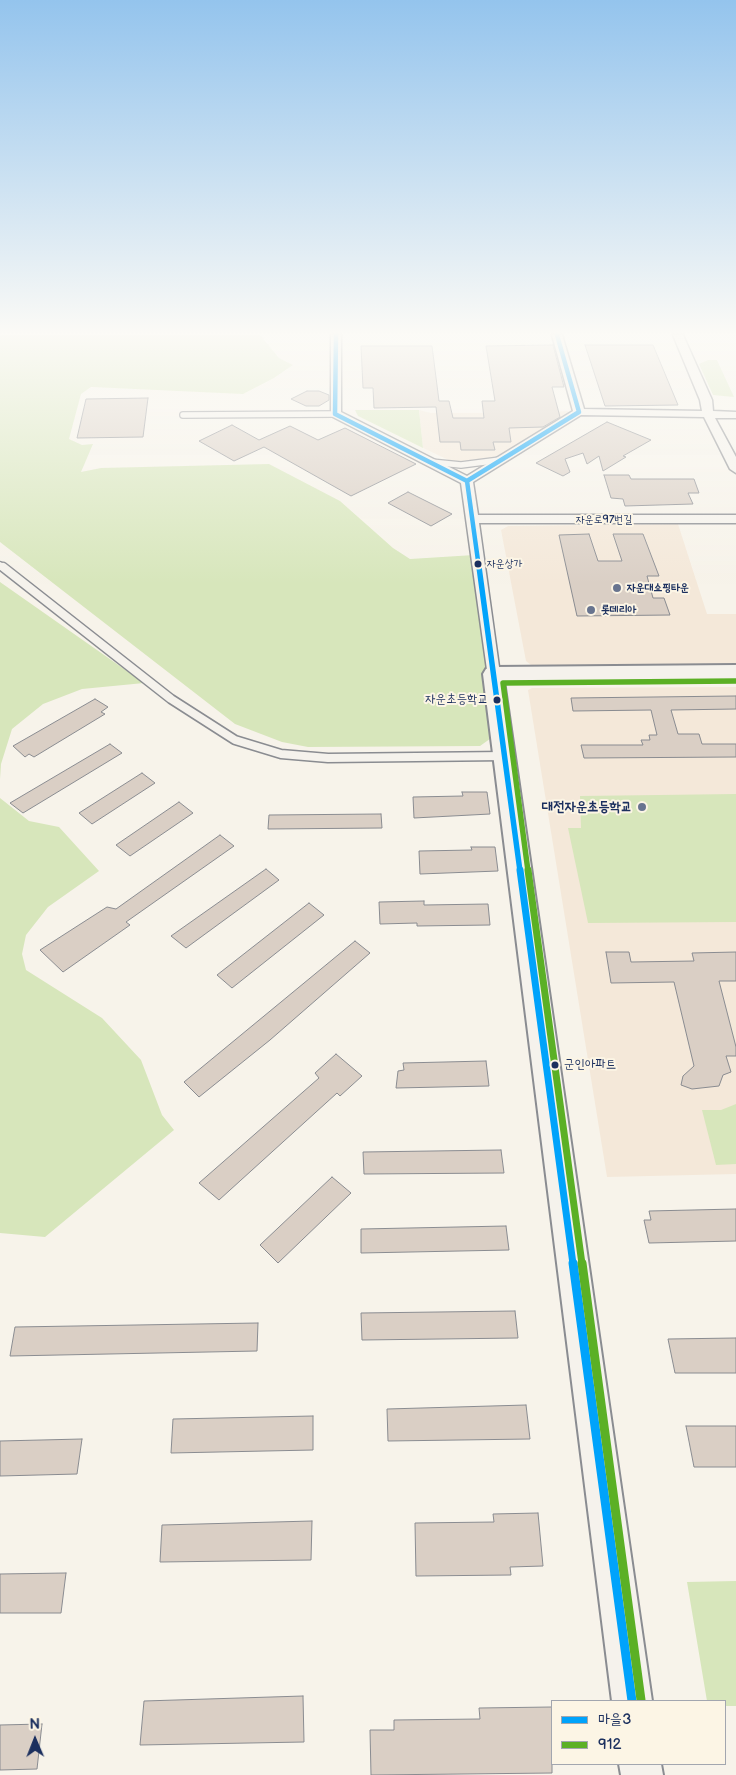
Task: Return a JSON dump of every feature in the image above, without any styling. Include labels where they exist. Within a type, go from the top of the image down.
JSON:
[{"type":"street","points":[[343,418],[467,481]]},
{"type":"street","points":[[467,481],[570,418]]},
{"type":"street","points":[[710,418],[736,469]]},
{"type":"street","points":[[467,481],[632,1700]]},
{"type":"street","name":"자운로97번길","points":[[472,519],[736,519]]},
{"type":"street","points":[[493,674],[736,672]]},
{"type":"lane","points":[[430,462],[470,465],[505,459]]},
{"type":"lane","points":[[0,565],[171,699],[235,740],[281,754],[328,758],[504,756]]},
{"type":"shaded area","points":[[420,418],[570,418],[492,464],[473,466],[455,463],[423,448]]},
{"type":"shaded area","points":[[678,524],[707,614],[736,614],[736,665],[531,665],[526,661],[501,530],[508,526]]},
{"type":"shaded area","points":[[736,687],[736,1174],[607,1177],[528,690],[532,688]]},
{"type":"green space","points":[[0,418],[75,418],[69,439],[82,445],[93,444],[81,472],[101,468],[269,464],[340,501],[393,548],[410,559],[474,555],[494,736],[480,746],[308,747],[282,742],[235,724],[0,542]]},
{"type":"green space","points":[[362,418],[420,418],[423,448]]},
{"type":"green space","points":[[0,582],[144,683],[82,689],[43,704],[12,729],[1,764],[0,779]]},
{"type":"green space","points":[[736,794],[736,922],[588,923],[568,828],[581,828],[580,796]]},
{"type":"green space","points":[[0,798],[29,821],[59,827],[99,871],[48,907],[26,935],[22,954],[26,970],[102,1018],[141,1060],[162,1115],[174,1130],[45,1237],[0,1233]]},
{"type":"green space","points":[[736,1104],[736,1164],[716,1165],[702,1110],[721,1110]]},
{"type":"green space","points":[[736,1581],[736,1706],[726,1706],[726,1700],[707,1700],[687,1582]]},
{"type":"building","points":[[82,418],[145,418],[143,437],[77,438]]},
{"type":"building","points":[[437,418],[559,418],[543,427],[509,428],[511,442],[493,442],[495,450],[461,450],[460,442],[440,442]]},
{"type":"building","points":[[607,422],[651,440],[623,456],[626,457],[603,471],[599,456],[587,464],[583,453],[565,459],[570,472],[563,476],[536,463]]},
{"type":"building","points":[[232,425],[259,440],[290,426],[318,440],[345,428],[416,464],[351,496],[264,447],[234,461],[199,441]]},
{"type":"building","points":[[604,475],[629,475],[631,479],[694,479],[699,493],[688,493],[693,504],[625,506],[623,499],[611,498]]},
{"type":"building","points":[[408,492],[452,514],[431,526],[388,503]]},
{"type":"building","name":"자운대쇼핑타운","points":[[589,534],[598,561],[622,561],[613,534],[643,534],[659,576],[647,576],[653,598],[664,598],[670,615],[577,616],[559,535]]},
{"type":"building","points":[[736,696],[736,709],[671,710],[678,734],[699,734],[702,744],[736,744],[736,757],[584,758],[581,745],[643,745],[641,740],[650,740],[649,735],[657,735],[651,710],[573,711],[571,698]]},
{"type":"building","points":[[95,699],[108,707],[101,712],[105,714],[34,757],[29,754],[25,757],[13,746]]},
{"type":"building","points":[[110,744],[122,753],[23,813],[10,803]]},
{"type":"building","points":[[142,773],[155,783],[92,824],[79,813]]},
{"type":"building","points":[[462,792],[487,792],[490,814],[414,818],[413,797],[463,796]]},
{"type":"building","points":[[179,802],[193,813],[130,856],[116,845]]},
{"type":"building","points":[[381,814],[382,828],[268,829],[269,815]]},
{"type":"building","points":[[220,835],[234,846],[126,922],[130,925],[63,972],[40,950],[107,907],[116,909]]},
{"type":"building","points":[[471,847],[495,847],[498,871],[420,874],[419,851],[472,850]]},
{"type":"building","points":[[266,869],[279,880],[186,948],[171,936]]},
{"type":"building","points":[[424,901],[424,905],[488,904],[490,925],[417,926],[417,923],[380,924],[379,902]]},
{"type":"building","points":[[309,903],[324,915],[232,988],[217,975]]},
{"type":"building","points":[[355,941],[370,953],[270,1040],[199,1097],[184,1082]]},
{"type":"building","points":[[606,952],[629,952],[631,962],[694,961],[692,953],[736,952],[736,981],[719,981],[736,1047],[736,1056],[726,1056],[731,1072],[723,1075],[719,1086],[692,1089],[681,1085],[683,1076],[694,1066],[674,982],[611,983]]},
{"type":"building","points":[[336,1054],[362,1076],[340,1096],[337,1093],[219,1200],[199,1183],[319,1078],[315,1073]]},
{"type":"building","points":[[486,1061],[489,1086],[396,1088],[398,1071],[404,1070],[403,1063]]},
{"type":"building","points":[[501,1150],[504,1173],[364,1174],[363,1152]]},
{"type":"building","points":[[332,1177],[351,1193],[278,1263],[260,1245]]},
{"type":"building","points":[[736,1209],[736,1241],[649,1243],[644,1220],[651,1220],[649,1211]]},
{"type":"building","points":[[506,1226],[509,1250],[361,1253],[361,1229]]},
{"type":"building","points":[[515,1311],[518,1338],[362,1340],[361,1313]]},
{"type":"building","points":[[258,1323],[257,1351],[10,1356],[15,1327]]},
{"type":"building","points":[[736,1338],[736,1373],[675,1373],[668,1339]]},
{"type":"building","points":[[526,1405],[530,1439],[388,1441],[387,1409]]},
{"type":"building","points":[[313,1416],[313,1450],[171,1453],[173,1419]]},
{"type":"building","points":[[686,1426],[736,1426],[736,1467],[694,1467]]},
{"type":"building","points":[[82,1439],[77,1474],[0,1476],[0,1441]]},
{"type":"building","points":[[538,1513],[543,1566],[510,1567],[511,1575],[416,1576],[415,1523],[494,1522],[493,1514]]},
{"type":"building","points":[[312,1521],[311,1560],[160,1562],[162,1525]]},
{"type":"building","points":[[66,1573],[61,1613],[0,1613],[0,1574]]},
{"type":"building","points":[[303,1696],[304,1742],[140,1745],[144,1701]]},
{"type":"building","points":[[551,1707],[552,1773],[371,1775],[370,1730],[394,1730],[394,1720],[480,1719],[479,1708]]},
{"type":"building","points":[[42,1724],[37,1769],[0,1770],[0,1725]]},
{"type":"transit line","name":"마을3","points":[[343,418],[467,481]]},
{"type":"transit line","name":"마을3","points":[[467,481],[570,418]]},
{"type":"transit line","name":"마을3","points":[[467,481],[632,1700]]},
{"type":"transit line","name":"912","points":[[641,1700],[503,683],[736,681]]},
{"type":"place","name":"자운상가","points":[[478,564]]},
{"type":"place","name":"자운대쇼핑타운","points":[[617,588]]},
{"type":"place","name":"롯데리아","points":[[591,610]]},
{"type":"place","name":"자운초등학교","points":[[497,700]]},
{"type":"place","name":"대전자운초등학교","points":[[642,807]]},
{"type":"place","name":"군인아파트","points":[[555,1065]]}]
